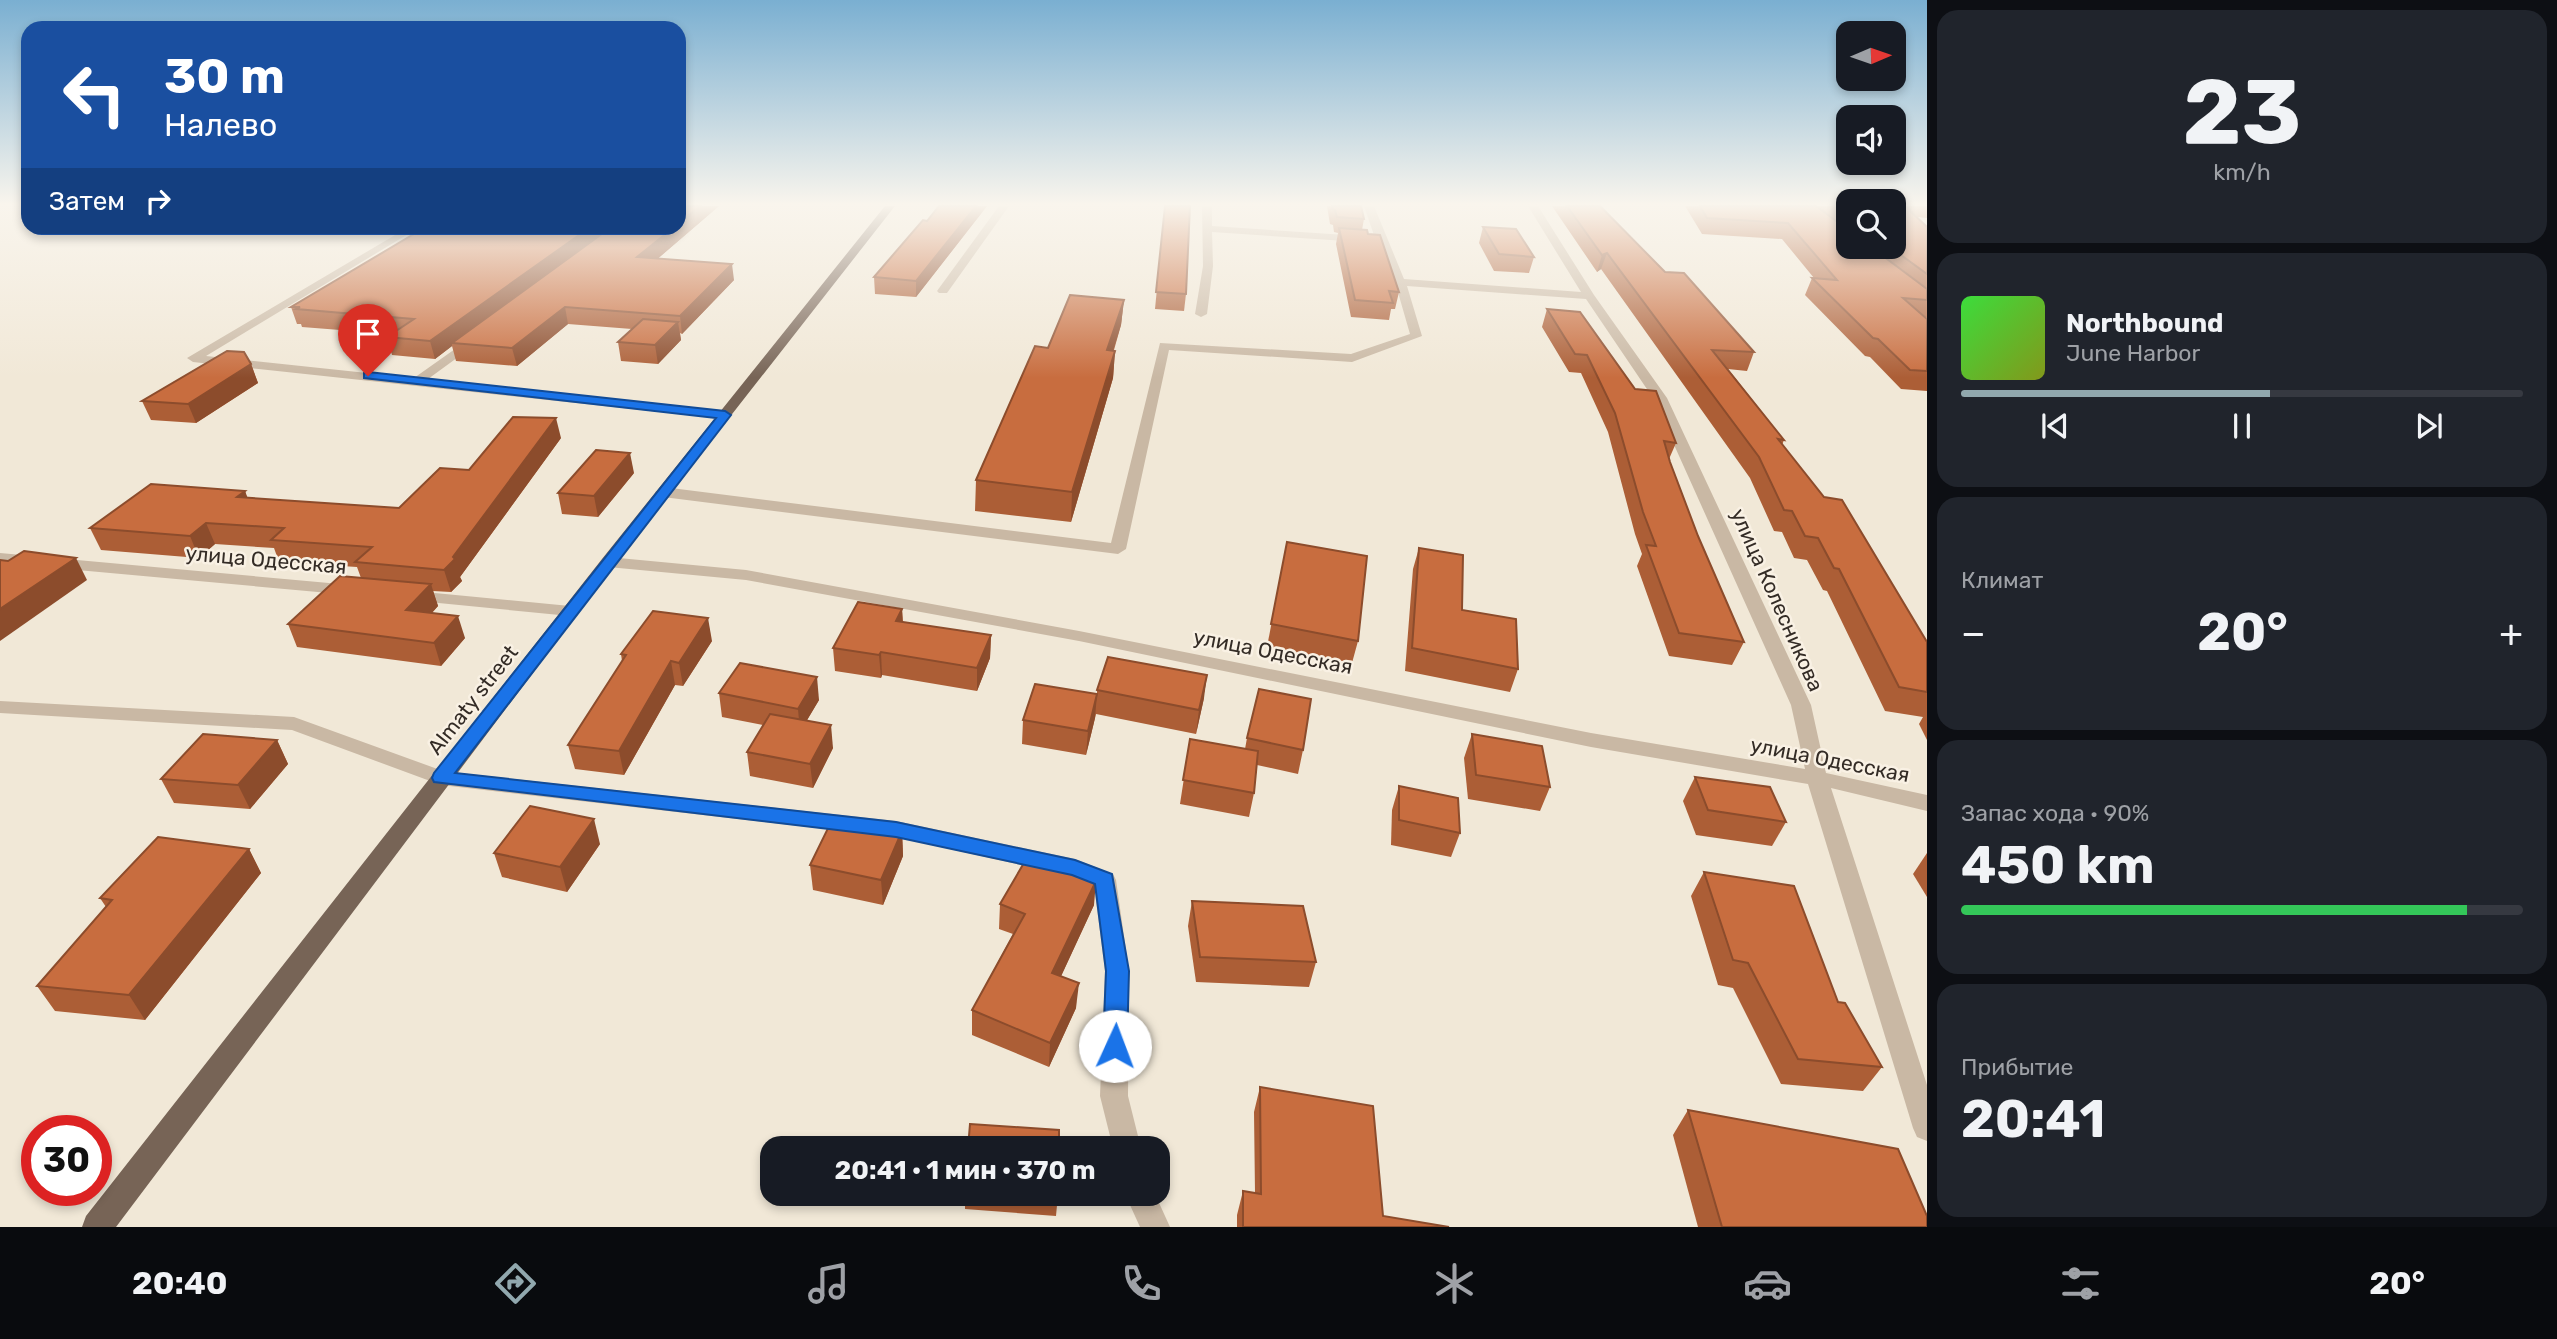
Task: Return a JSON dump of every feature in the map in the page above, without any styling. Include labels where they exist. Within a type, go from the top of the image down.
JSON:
[{"type":"main road","name":"Almaty street","points":[[97,1227],[607,562],[845,263]]},
{"type":"street","points":[[353,263],[193,358],[725,415]]},
{"type":"street","points":[[943,291],[963,263]]},
{"type":"street","points":[[1201,314],[1208,263]]},
{"type":"street","points":[[663,492],[1118,549],[1164,346],[1352,358],[1416,336],[1400,282],[1391,263]]},
{"type":"street","name":"улица Колесникова","points":[[1569,263],[1665,410],[1801,705],[1816,778],[1927,1128]]},
{"type":"street","points":[[1400,282],[1589,296]]},
{"type":"street","points":[[418,381],[483,332]]},
{"type":"street","name":"улица Одесская","points":[[0,558],[362,591]]},
{"type":"street","name":"улица Одесская","points":[[607,562],[746,575],[1093,639],[1591,740],[1816,778],[1927,803]]},
{"type":"street","points":[[404,595],[570,611]]},
{"type":"street","points":[[0,707],[294,724],[441,778],[896,829],[1075,867],[1105,880],[1118,971],[1114,1096],[1124,1136]]},
{"type":"street","points":[[1145,1206],[1155,1227]]},
{"type":"building","points":[[365,263],[539,263],[430,341],[387,337],[414,319],[291,307]]},
{"type":"building","points":[[562,263],[732,264],[680,316],[565,307],[512,348],[452,343]]},
{"type":"building","points":[[886,263],[930,263],[916,281],[874,277]]},
{"type":"building","points":[[1159,263],[1187,263],[1186,294],[1156,292]]},
{"type":"building","points":[[1347,263],[1389,263],[1399,292],[1389,291],[1393,303],[1355,300]]},
{"type":"building","points":[[1615,263],[1656,263],[1665,272],[1684,273],[1754,352],[1712,350],[1784,440],[1778,439],[1824,497],[1842,500],[1927,642],[1927,692],[1899,687],[1839,569],[1834,568],[1818,538],[1805,536],[1792,511],[1784,510],[1759,457]]},
{"type":"building","points":[[1823,263],[1893,263],[1927,289],[1927,300],[1903,298],[1927,319],[1927,371],[1910,370],[1812,278],[1837,280]]},
{"type":"building","points":[[1912,263],[1927,263],[1927,274]]},
{"type":"building","points":[[1070,295],[1124,300],[1107,350],[1115,351],[1072,492],[976,480],[1035,346],[1048,348]]},
{"type":"building","points":[[1547,309],[1580,312],[1635,389],[1656,391],[1676,443],[1664,441],[1670,462],[1698,536],[1744,642],[1679,633],[1646,545],[1656,546],[1643,512],[1615,413],[1587,355],[1575,354]]},
{"type":"building","points":[[643,319],[678,322],[655,345],[618,342]]},
{"type":"building","points":[[227,351],[244,352],[251,364],[188,404],[142,401]]},
{"type":"building","points":[[513,417],[556,418],[453,557],[455,559],[444,570],[355,562],[372,547],[271,540],[284,528],[206,523],[190,536],[90,528],[151,484],[245,491],[237,497],[399,508],[440,468],[469,470]]},
{"type":"building","points":[[596,450],[630,453],[594,496],[558,493]]},
{"type":"building","points":[[1287,542],[1367,556],[1358,641],[1271,624]]},
{"type":"building","points":[[1419,548],[1463,555],[1462,610],[1516,619],[1518,669],[1412,648]]},
{"type":"building","points":[[24,551],[76,558],[0,609],[0,560],[8,561]]},
{"type":"building","points":[[340,576],[431,584],[406,610],[458,616],[434,643],[288,624]]},
{"type":"building","points":[[858,602],[902,609],[896,621],[991,635],[977,668],[881,652],[879,655],[833,648]]},
{"type":"building","points":[[653,611],[708,618],[679,663],[671,661],[619,751],[568,745],[626,655],[621,654]]},
{"type":"building","points":[[1108,657],[1207,675],[1199,710],[1097,690]]},
{"type":"building","points":[[740,663],[817,677],[798,709],[719,693]]},
{"type":"building","points":[[1035,684],[1097,694],[1088,731],[1023,720]]},
{"type":"building","points":[[1259,689],[1311,699],[1303,750],[1247,738]]},
{"type":"building","points":[[770,714],[831,725],[810,764],[747,752]]},
{"type":"building","points":[[203,734],[277,740],[238,785],[161,779]]},
{"type":"building","points":[[1472,734],[1542,746],[1550,787],[1476,775]]},
{"type":"building","points":[[1190,739],[1258,751],[1254,793],[1183,780]]},
{"type":"building","points":[[1695,777],[1770,787],[1786,822],[1708,810]]},
{"type":"building","points":[[1399,786],[1458,798],[1460,833],[1399,820]]},
{"type":"building","points":[[530,806],[594,819],[560,867],[494,853]]},
{"type":"building","points":[[833,818],[902,831],[881,880],[810,865]]},
{"type":"building","points":[[158,837],[249,849],[129,995],[37,986],[112,900],[100,898]]},
{"type":"building","points":[[1028,856],[1096,881],[1052,973],[1079,983],[1050,1043],[972,1010],[1025,914],[1000,904]]},
{"type":"building","points":[[1704,872],[1794,886],[1838,1002],[1845,1003],[1882,1067],[1798,1059],[1748,963],[1733,960]]},
{"type":"building","points":[[1192,901],[1303,906],[1316,962],[1200,957]]},
{"type":"building","points":[[1260,1087],[1373,1106],[1383,1216],[1449,1227],[1243,1227],[1243,1191],[1261,1194]]},
{"type":"building","points":[[1688,1110],[1898,1149],[1927,1216],[1927,1227],[1722,1227]]},
{"type":"building","points":[[970,1124],[1059,1130],[1059,1136],[969,1136]]},
{"type":"route","points":[[368,376],[725,415],[607,562],[441,778],[896,829],[1075,867],[1105,880],[1118,971],[1115,1046]]}]
